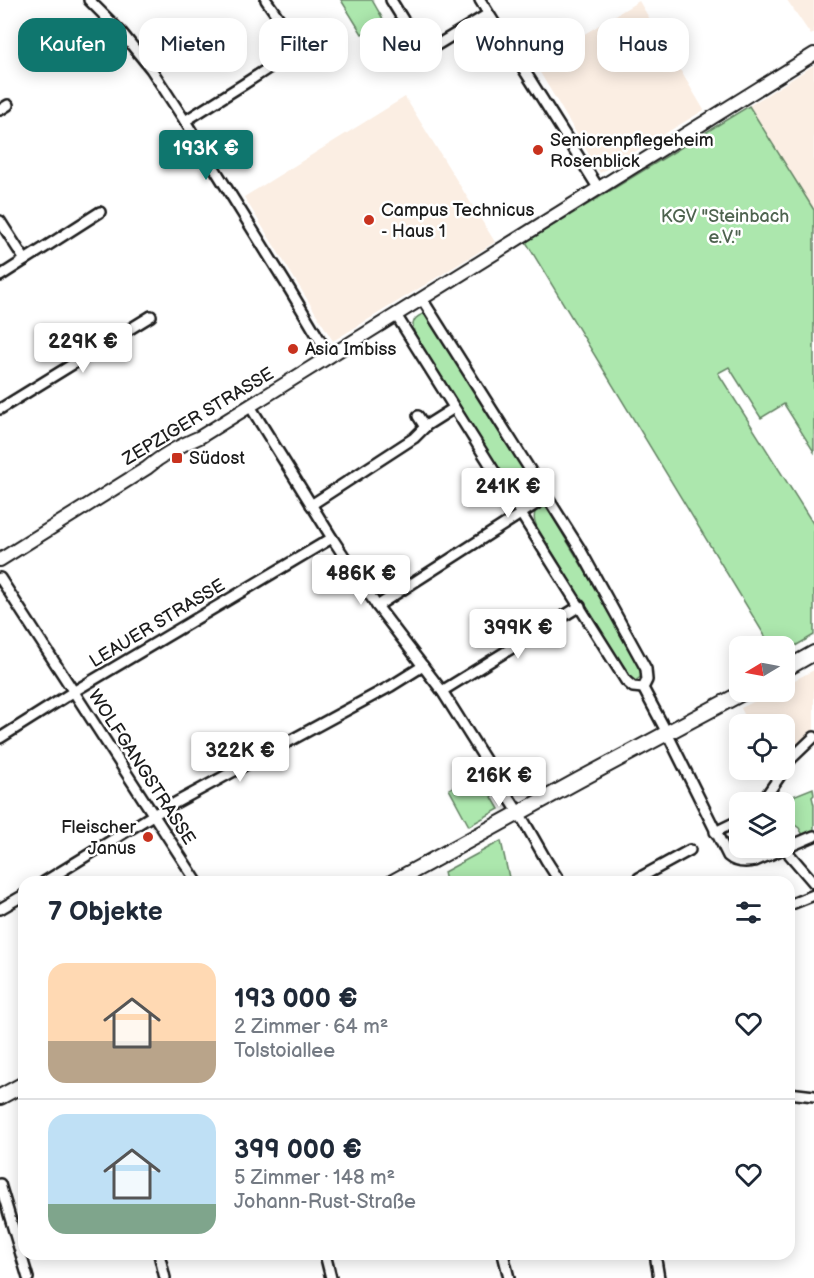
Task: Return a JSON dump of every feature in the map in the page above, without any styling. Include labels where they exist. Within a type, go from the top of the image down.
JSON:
[{"type":"main road","points":[[795,664],[814,653]]},
{"type":"main road","points":[[410,876],[519,813],[729,700]]},
{"type":"main road","points":[[0,1097],[18,1087]]},
{"type":"street","points":[[89,0],[123,33],[151,69],[330,357]]},
{"type":"street","points":[[185,121],[284,58],[289,36],[266,0]]},
{"type":"street","points":[[391,0],[418,44],[427,51],[488,14]]},
{"type":"street","points":[[480,0],[599,189]]},
{"type":"street","name":"ZEPZIGER STRASSE","points":[[0,560],[154,462],[200,437],[330,357],[814,54]]},
{"type":"street","points":[[0,276],[100,212]]},
{"type":"street","points":[[0,221],[24,260]]},
{"type":"street","points":[[422,299],[580,549],[646,669],[647,680],[643,688]]},
{"type":"street","points":[[396,315],[626,681],[633,687],[643,688]]},
{"type":"street","points":[[0,410],[151,316]]},
{"type":"street","points":[[250,406],[377,606],[442,692],[556,876]]},
{"type":"street","points":[[311,505],[414,438],[425,427],[454,408]]},
{"type":"street","points":[[418,416],[425,427]]},
{"type":"street","points":[[377,606],[548,497]]},
{"type":"street","name":"LEAUER STRASSE","points":[[0,738],[332,538]]},
{"type":"street","name":"WOLFGANGSTRASSE","points":[[0,578],[193,876]]},
{"type":"street","points":[[442,692],[580,606]]},
{"type":"street","points":[[54,876],[153,815],[391,686],[423,666]]},
{"type":"street","points":[[643,688],[729,857]]},
{"type":"street","points":[[795,755],[814,737]]},
{"type":"street","points":[[716,832],[729,826]]},
{"type":"street","points":[[795,843],[814,836]]},
{"type":"street","points":[[643,876],[690,850]]},
{"type":"street","points":[[730,858],[738,862],[755,861],[762,858]]},
{"type":"street","points":[[793,858],[814,883]]},
{"type":"street","points":[[795,903],[814,896]]},
{"type":"street","points":[[0,909],[18,898]]},
{"type":"street","points":[[795,1094],[814,1096]]},
{"type":"street","points":[[0,1184],[18,1244]]},
{"type":"street","points":[[23,1260],[28,1278]]},
{"type":"street","points":[[160,1260],[165,1278]]},
{"type":"street","points":[[326,1260],[331,1278]]},
{"type":"street","points":[[504,1260],[509,1278]]},
{"type":"street","points":[[656,1260],[659,1278]]},
{"type":"shaded area","points":[[787,0],[814,0],[814,33],[811,35]]},
{"type":"shaded area","points":[[639,1],[649,18],[611,18]]},
{"type":"shaded area","points":[[597,26],[597,72],[681,72],[704,110],[600,173],[540,72],[585,72],[585,34]]},
{"type":"shaded area","points":[[814,65],[814,210],[749,106]]},
{"type":"shaded area","name":"Campus Technicus - Haus 1","points":[[405,97],[495,242],[333,341],[244,197]]},
{"type":"shaded area","points":[[814,670],[814,730],[795,748],[795,714],[744,714],[741,708],[753,702],[795,702],[795,680]]},
{"type":"green space","points":[[341,0],[372,0],[382,18],[360,18],[360,31]]},
{"type":"green space","name":"KGV \"Steinbach e.V.\"","points":[[749,106],[814,210],[814,452],[784,404],[761,418],[729,367],[718,373],[814,525],[814,635],[795,646],[795,636],[765,636],[526,242]]},
{"type":"green space","points":[[423,314],[428,316],[532,483],[533,494],[525,501],[519,500],[515,495],[416,338],[413,324],[416,318]]},
{"type":"green space","points":[[546,506],[639,661],[642,676],[635,681],[629,678],[538,529],[534,515],[538,507]]},
{"type":"green space","points":[[478,773],[499,809],[469,826],[449,789]]},
{"type":"green space","points":[[813,788],[814,830],[803,835],[795,825],[795,795]]},
{"type":"green space","points":[[501,841],[509,876],[445,876],[444,872]]},
{"type":"place","name":"Seniorenpflegeheim Rosenblick","points":[[538,150]]},
{"type":"place","name":"Campus Technicus - Haus 1","points":[[369,220]]},
{"type":"place","name":"Asia Imbiss","points":[[293,349]]},
{"type":"place","name":"Südost","points":[[177,458]]},
{"type":"place","name":"Fleischer Janus","points":[[148,837]]}]
